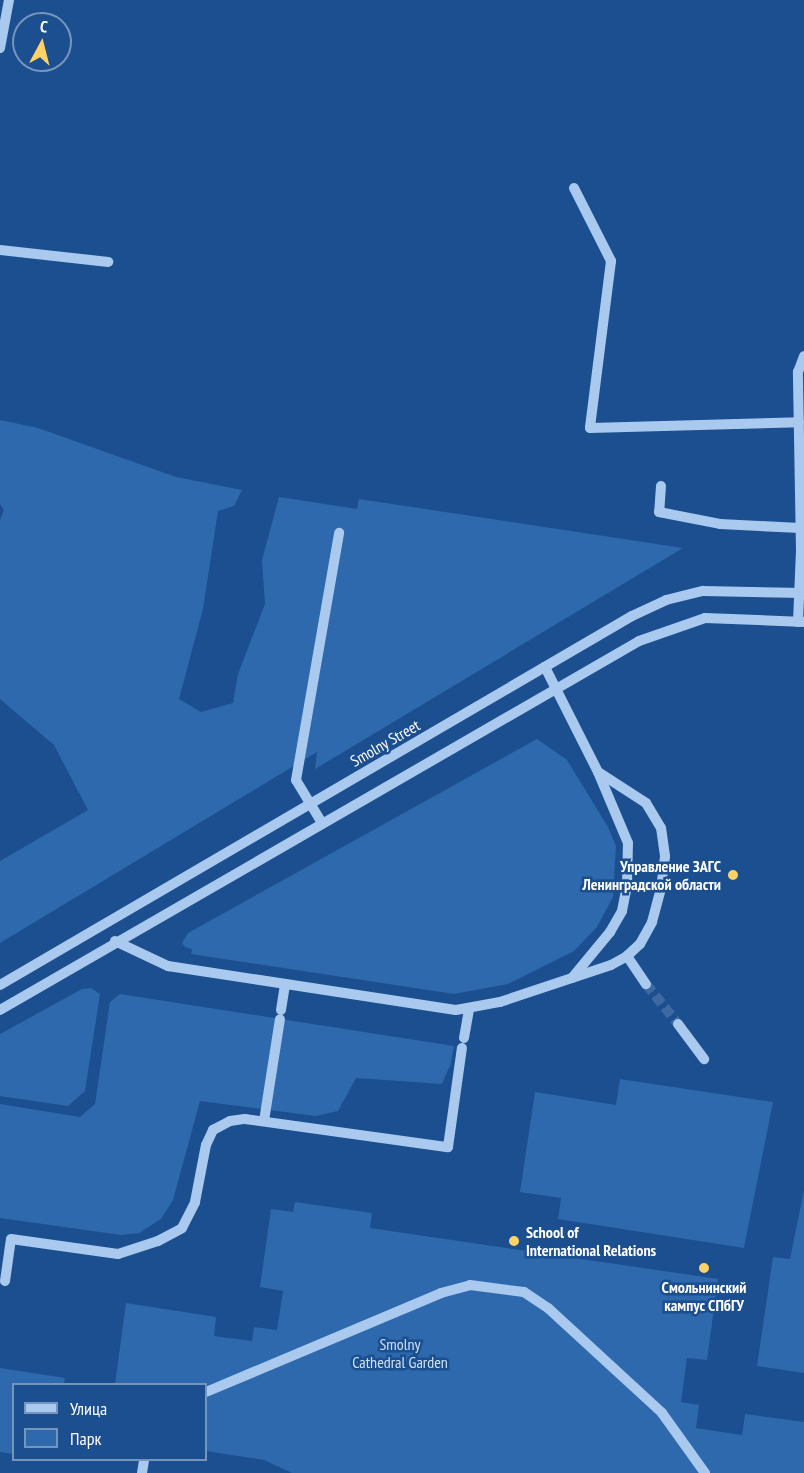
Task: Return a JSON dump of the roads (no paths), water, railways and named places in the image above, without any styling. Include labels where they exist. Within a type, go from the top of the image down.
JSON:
[{"type":"street","points":[[0,48],[9,0]]},
{"type":"street","points":[[574,188],[611,261],[590,428],[799,422]]},
{"type":"street","points":[[0,250],[108,262]]},
{"type":"street","points":[[0,1010],[639,641],[705,618],[801,622],[798,372],[804,356]]},
{"type":"street","points":[[661,486],[658,512],[720,524],[801,528]]},
{"type":"street","points":[[322,823],[296,780],[339,533]]},
{"type":"street","name":"Smolny Street","points":[[0,985],[545,667],[666,600],[703,591],[802,593]]},
{"type":"street","points":[[545,667],[598,772],[605,796],[627,843],[627,886],[622,911],[610,932],[572,978]]},
{"type":"street","points":[[116,942],[168,966],[469,1009],[572,978],[627,956],[648,929],[661,889],[665,856],[661,828],[645,803],[598,772]]},
{"type":"street","points":[[627,956],[646,984]]},
{"type":"street","points":[[264,1121],[285,984]]},
{"type":"street","points":[[5,1281],[11,1239],[118,1254],[158,1241],[182,1228],[195,1202],[206,1145],[213,1130],[230,1121],[264,1121],[448,1147],[469,1009]]},
{"type":"street","points":[[678,1023],[704,1059]]},
{"type":"street","points":[[207,1392],[441,1293],[470,1285],[524,1292],[548,1308],[662,1413],[705,1473]]},
{"type":"tunnel","points":[[646,984],[678,1024]]},
{"type":"place","name":"Управление ЗАГС Ленинградской области","points":[[733,875]]},
{"type":"place","name":"School of International Relations","points":[[514,1241]]},
{"type":"place","name":"Смольнинский кампус СПбГУ","points":[[704,1268]]},
{"type":"park label","name":"Smolny Cathedral Garden","points":[[400,1353]]}]
